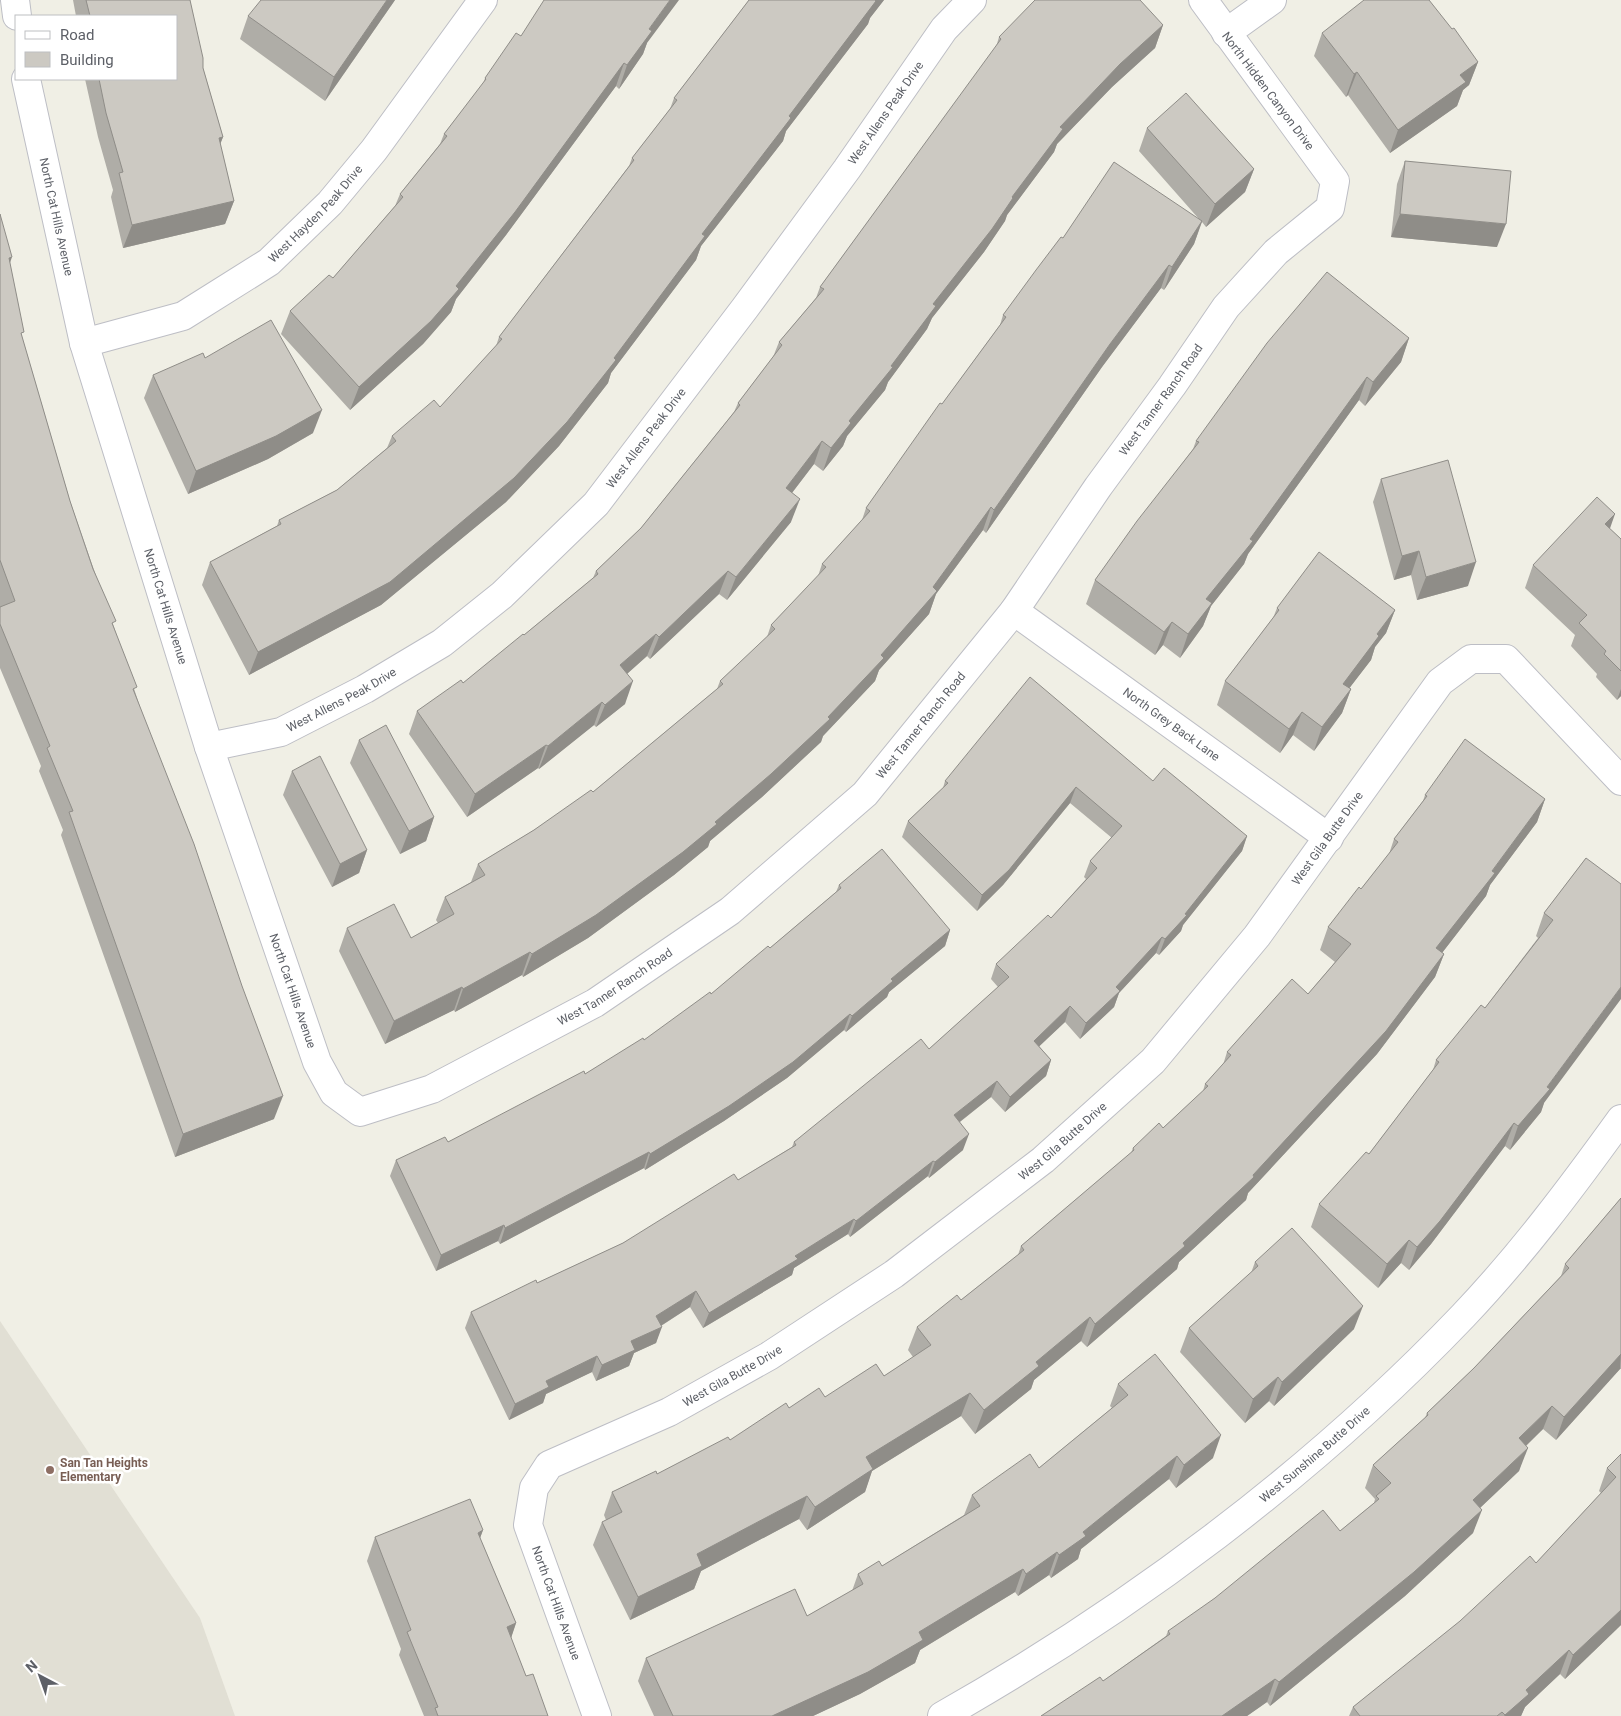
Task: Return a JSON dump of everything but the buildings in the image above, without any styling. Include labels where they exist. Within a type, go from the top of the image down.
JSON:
[{"type":"street","points":[[15,0],[17,15]]},
{"type":"street","name":"West Hayden Peak Drive","points":[[84,343],[183,316],[269,262],[330,203],[374,150],[483,0]]},
{"type":"street","name":"West Allens Peak Drive","points":[[209,748],[281,732],[365,689],[442,643],[502,595],[596,504],[746,308],[848,168],[944,29],[972,0]]},
{"type":"street","name":"North Hidden Canyon Drive","points":[[1202,0],[1335,181]]},
{"type":"street","points":[[1226,34],[1272,0]]},
{"type":"street","name":"North Cat Hills Avenue","points":[[26,80],[84,343],[209,748],[317,1062],[334,1093],[360,1112]]},
{"type":"street","name":"West Tanner Ranch Road","points":[[360,1112],[432,1089],[596,1003],[730,911],[865,794],[1014,611],[1098,486],[1172,386],[1226,307],[1276,252],[1330,208],[1335,181]]},
{"type":"street","name":"North Grey Back Lane","points":[[1014,611],[1329,838]]},
{"type":"street","name":"West Gila Butte Drive","points":[[534,1488],[549,1465],[668,1412],[769,1356],[894,1274],[1043,1160],[1153,1061],[1257,936],[1440,682],[1471,659],[1506,659],[1621,781]]},
{"type":"street","name":"West Sunshine Butte Drive","points":[[942,1716],[1014,1675],[1142,1588],[1258,1503],[1363,1412],[1464,1315],[1568,1194],[1621,1119]]},
{"type":"street","name":"North Cat Hills Avenue","points":[[534,1488],[528,1525],[597,1716]]},
{"type":"shaded area","name":"San Tan Heights Elementary","points":[[0,1321],[200,1618],[235,1716],[0,1716]]},
{"type":"place","name":"San Tan Heights Elementary","points":[[50,1470]]}]
